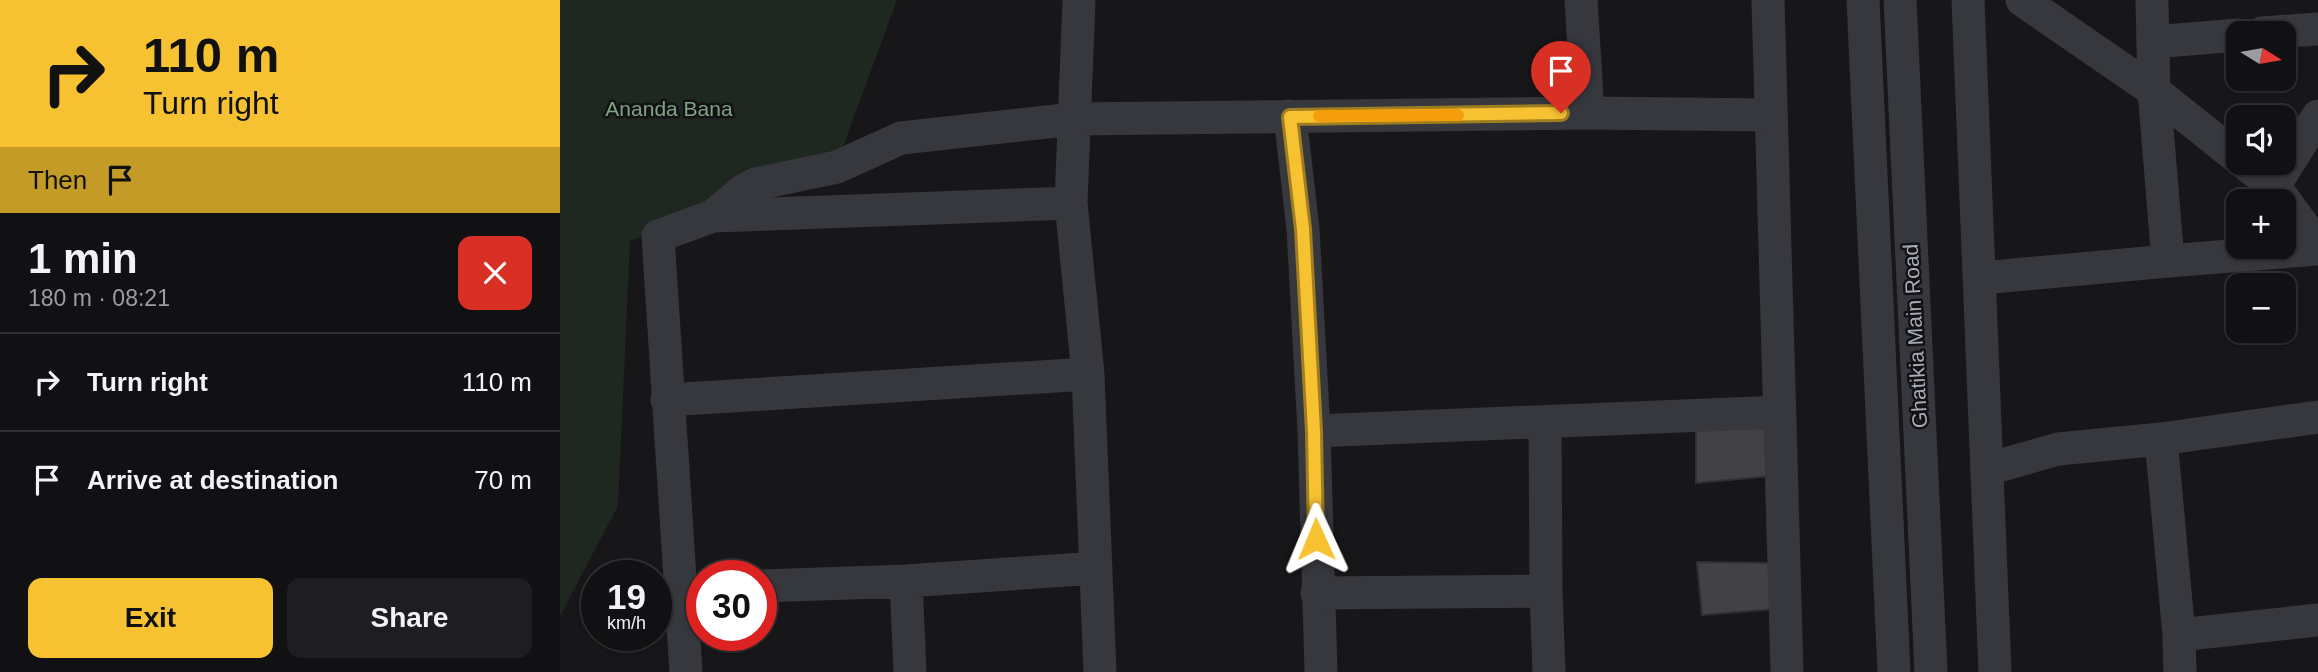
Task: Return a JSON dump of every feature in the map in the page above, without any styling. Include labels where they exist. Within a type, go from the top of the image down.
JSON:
[{"type":"street","points":[[1079,0],[1071,203],[1088,374],[1100,672]]},
{"type":"street","points":[[1581,0],[1588,113]]},
{"type":"street","points":[[1768,0],[1787,672]]},
{"type":"street","name":"Ghatikia Main Road","points":[[1863,0],[1894,672]]},
{"type":"street","name":"Ghatikia Main Road","points":[[1900,0],[1931,672]]},
{"type":"street","points":[[1968,0],[1994,672]]},
{"type":"street","points":[[2022,0],[2154,92],[2226,149]]},
{"type":"street","points":[[2152,0],[2154,92],[2168,261]]},
{"type":"street","points":[[2296,31],[2318,29]]},
{"type":"street","points":[[2153,42],[2226,36]]},
{"type":"street","points":[[713,216],[744,190],[757,184],[837,167],[901,138],[1074,119],[1588,113],[1771,115]]},
{"type":"street","points":[[2274,186],[2318,116]]},
{"type":"street","points":[[1290,117],[1303,229],[1314,431],[1321,672]]},
{"type":"street","points":[[2260,175],[2274,186],[2318,248]]},
{"type":"street","points":[[687,560],[667,400],[658,236],[713,216],[1071,203]]},
{"type":"street","points":[[1980,278],[2318,248]]},
{"type":"street","points":[[667,400],[1088,374]]},
{"type":"street","points":[[1314,431],[1780,411]]},
{"type":"street","points":[[1988,469],[2058,449],[2161,439],[2318,417]]},
{"type":"street","points":[[1545,422],[1549,672]]},
{"type":"street","points":[[2161,439],[2180,672]]},
{"type":"street","points":[[777,585],[906,581],[1096,568]]},
{"type":"street","points":[[906,581],[910,672]]},
{"type":"street","points":[[1317,593],[1546,591]]},
{"type":"street","points":[[2179,635],[2318,620]]},
{"type":"street","points":[[686,672],[687,651]]},
{"type":"green space","name":"Ananda Bana","points":[[560,0],[897,0],[840,155],[630,241],[618,506],[590,560],[581,560],[581,576],[560,616]]},
{"type":"building","points":[[1769,420],[1771,476],[1696,483],[1696,424]]},
{"type":"building","points":[[1697,562],[1775,563],[1775,609],[1702,615]]},
{"type":"slow traffic","points":[[1319,116],[1458,115]]},
{"type":"route","points":[[1316,539],[1314,431],[1303,229],[1290,117],[1561,113]]}]
